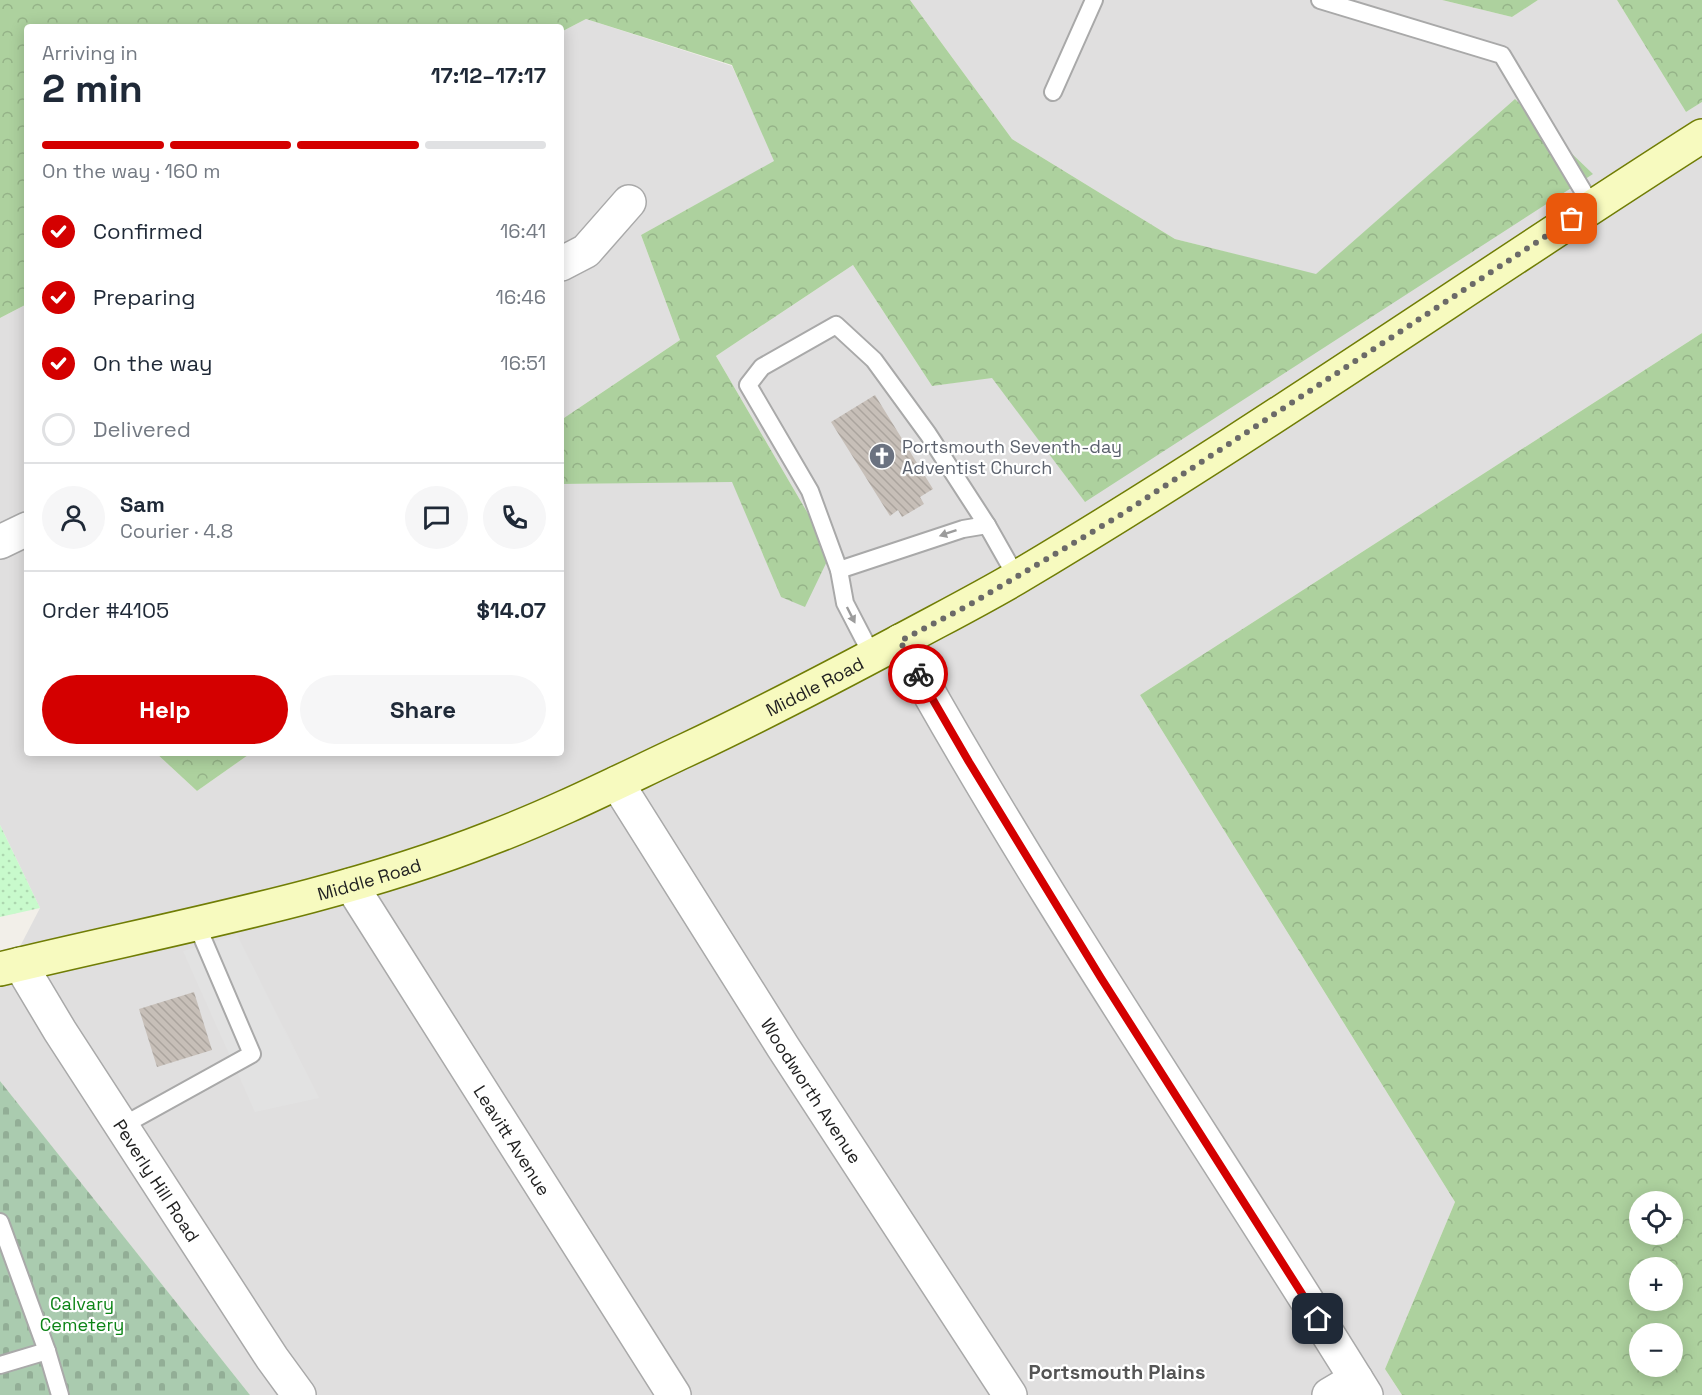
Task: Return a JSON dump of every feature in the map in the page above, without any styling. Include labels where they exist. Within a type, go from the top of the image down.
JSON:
[{"type":"main road","name":"Middle Road","points":[[10,967],[351,885],[491,838],[617,783],[736,727],[1017,578],[1194,468],[1702,136]]},
{"type":"street","points":[[564,262],[586,251],[628,202]]},
{"type":"street","points":[[0,542],[24,530]]},
{"type":"street","points":[[886,649],[969,762],[1350,1390]]},
{"type":"street","name":"Woodworth Avenue","points":[[617,783],[783,1047],[1010,1395]]},
{"type":"street","name":"Leavitt Avenue","points":[[351,885],[674,1395]]},
{"type":"street","name":"Peverly Hill Road","points":[[10,967],[60,1031],[298,1395]]},
{"type":"lane","points":[[1053,92],[1094,0]]},
{"type":"lane","points":[[1320,0],[1502,55],[1592,206]]},
{"type":"lane","points":[[886,649],[845,603],[839,570],[810,491],[748,385],[762,367],[836,325],[874,360],[928,434],[987,525],[1017,578]]},
{"type":"lane","points":[[839,570],[963,529],[987,525]]},
{"type":"lane","points":[[122,1126],[252,1054],[196,923]]},
{"type":"lane","points":[[0,1222],[60,1395]]},
{"type":"lane","points":[[0,1365],[46,1351]]},
{"type":"shaded area","points":[[910,0],[1442,0],[1512,17],[1538,0],[1617,0],[1686,112],[1702,102],[1702,333],[1140,695],[1455,1202],[1385,1369],[1402,1395],[250,1395],[0,1081],[0,985],[40,908],[0,825],[0,318],[24,306],[24,756],[159,756],[197,791],[247,756],[564,756],[564,484],[732,481],[781,597],[831,553],[716,356],[853,265],[932,386],[992,377],[1085,501],[1515,99],[1316,275],[1175,239],[1012,139]]},
{"type":"shaded area","points":[[586,19],[732,66],[775,161],[641,235],[680,340],[564,418],[564,30]]},
{"type":"shaded area","points":[[237,935],[319,1098],[255,1112],[183,951]]},
{"type":"green space","points":[[0,0],[910,0],[1012,139],[1175,239],[1316,274],[1515,99],[1593,174],[1085,502],[992,378],[932,386],[853,265],[716,356],[831,553],[805,607],[781,597],[732,482],[564,484],[564,418],[680,340],[641,235],[774,161],[732,65],[586,19],[564,30],[564,24],[24,24],[24,306],[0,318]]},
{"type":"green space","points":[[1442,0],[1538,0],[1512,17]]},
{"type":"green space","points":[[1617,0],[1702,0],[1702,102],[1686,112]]},
{"type":"green space","points":[[1702,333],[1702,1395],[1402,1395],[1385,1369],[1455,1202],[1140,695]]},
{"type":"green space","points":[[159,756],[247,756],[197,791]]},
{"type":"green space","points":[[0,825],[40,908],[0,917]]},
{"type":"green space","name":"Calvary Cemetery","points":[[0,1081],[250,1395],[0,1395]]},
{"type":"building","name":"Portsmouth Seventh-day Adventist Church","points":[[875,395],[933,489],[920,497],[924,504],[902,517],[898,510],[890,516],[831,422]]},
{"type":"building","points":[[194,992],[212,1050],[157,1067],[139,1009]]},
{"type":"way so far","points":[[918,674],[900,641],[1017,578],[1119,516],[1572,219]]},
{"type":"place","name":"Portsmouth Seventh-day Adventist Church","points":[[882,456]]},
{"type":"district","name":"Portsmouth Plains","points":[[1117,1372]]},
{"type":"route","points":[[918,674],[1101,978],[1318,1319]]}]
